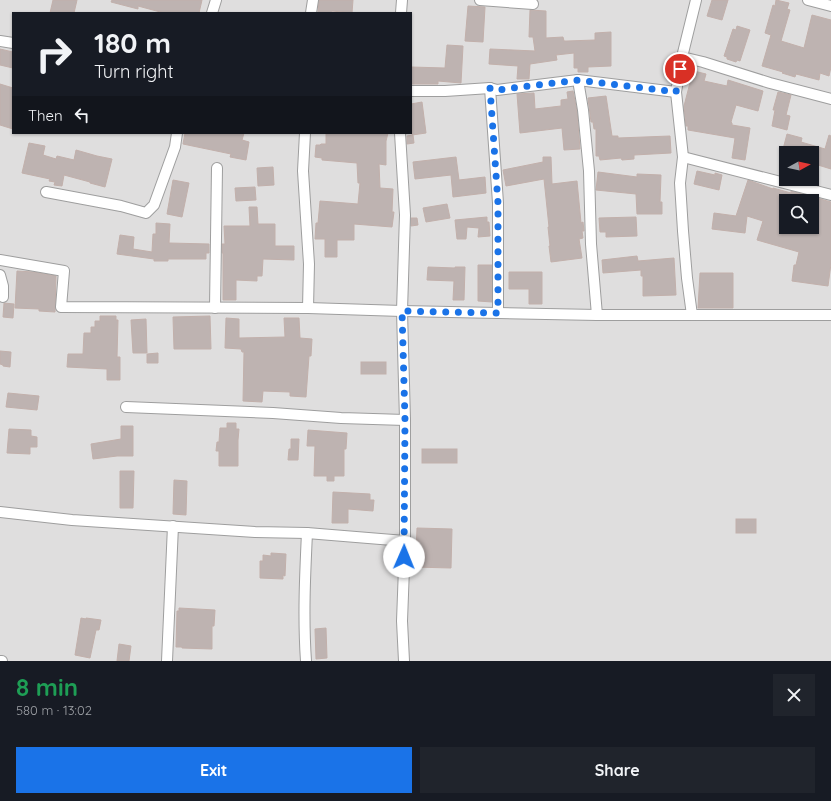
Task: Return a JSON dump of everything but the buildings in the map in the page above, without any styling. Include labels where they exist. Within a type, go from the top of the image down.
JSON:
[{"type":"street","points":[[212,12],[216,0]]},
{"type":"street","points":[[311,12],[313,0]]},
{"type":"street","points":[[401,12],[402,0]]},
{"type":"street","points":[[480,0],[533,4]]},
{"type":"street","points":[[692,315],[687,278],[680,183],[683,157],[676,92],[682,57],[696,0]]},
{"type":"street","points":[[808,0],[831,6]]},
{"type":"street","points":[[0,41],[12,44]]},
{"type":"street","points":[[682,57],[831,99]]},
{"type":"street","points":[[412,91],[445,91],[490,88],[497,90],[578,80],[676,92]]},
{"type":"street","points":[[578,80],[583,110],[589,171],[591,244],[597,315]]},
{"type":"street","points":[[490,88],[498,203],[498,313]]},
{"type":"street","points":[[46,192],[121,206],[146,213],[154,205],[175,147],[177,134]]},
{"type":"street","points":[[305,134],[303,171],[308,264],[308,308]]},
{"type":"street","points":[[400,134],[405,215],[402,311],[405,420],[405,541],[402,620],[404,661]]},
{"type":"street","points":[[683,157],[831,195]]},
{"type":"street","points":[[215,308],[217,168]]},
{"type":"street","points":[[0,260],[64,271],[61,307],[308,308],[597,315],[831,315]]},
{"type":"street","points":[[0,275],[3,286],[3,298]]},
{"type":"street","points":[[126,407],[405,420]]},
{"type":"street","points":[[0,512],[72,520],[255,532],[307,532],[405,541]]},
{"type":"street","points":[[167,661],[174,526]]},
{"type":"street","points":[[306,661],[304,585],[307,532]]},
{"type":"shaded area","points":[[0,0],[831,0],[831,661],[0,661]]},
{"type":"route","points":[[404,557],[405,420],[402,311],[498,313],[498,203],[490,88],[497,90],[578,80],[676,92],[680,69]]}]
